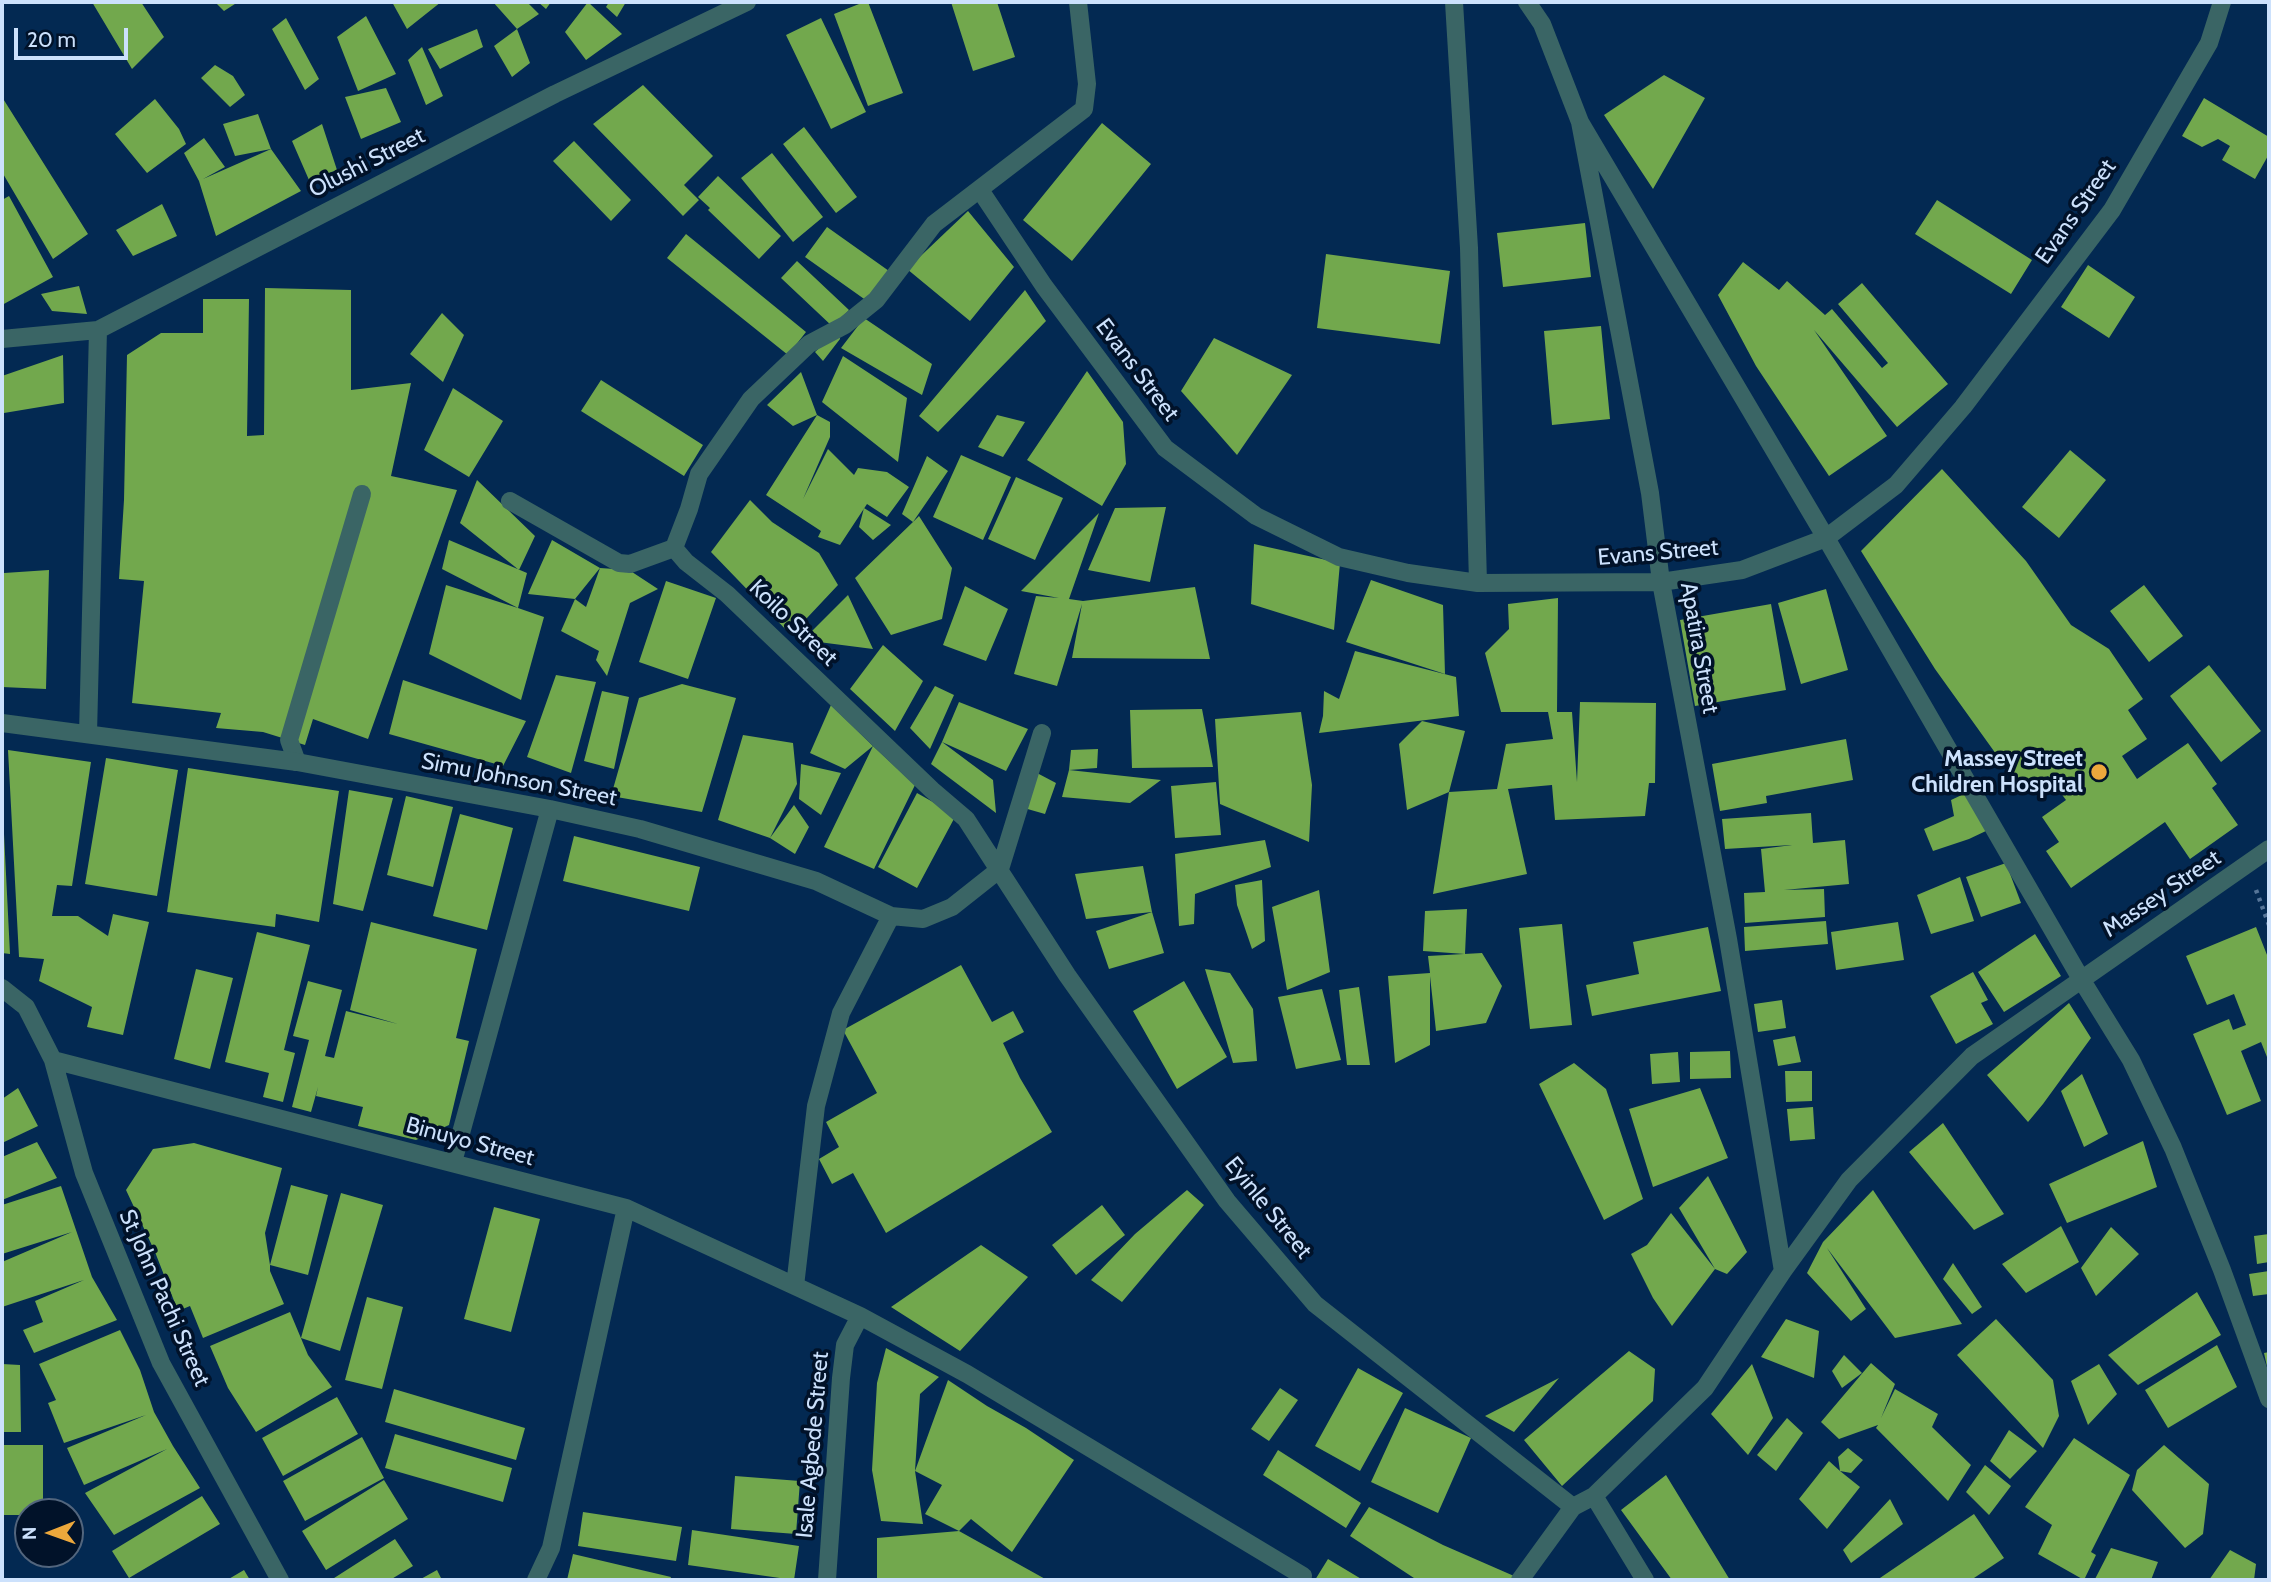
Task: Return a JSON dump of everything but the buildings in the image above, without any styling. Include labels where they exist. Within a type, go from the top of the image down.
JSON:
[{"type":"street","name":"Olushi Street","points":[[2,339],[98,330],[555,93],[747,2]]},
{"type":"street","points":[[510,501],[619,563],[630,564],[674,548],[699,474],[751,399],[809,344],[845,325],[876,300],[934,224],[1084,109],[1087,84],[1078,2]]},
{"type":"street","points":[[1454,2],[1469,248],[1478,583]]},
{"type":"street","name":"Apatira Street","points":[[1527,2],[1542,24],[1580,122],[1650,493],[1661,582],[1728,939],[1783,1271]]},
{"type":"street","name":"Evans Street","points":[[980,190],[1044,286],[1166,449],[1256,516],[1339,557],[1408,573],[1478,583],[1661,582],[1742,570],[1826,538],[1896,485],[1963,407],[2112,210],[2209,43],[2222,2]]},
{"type":"street","points":[[1580,122],[2131,1060],[2173,1148],[2222,1270],[2269,1399]]},
{"type":"street","points":[[88,734],[98,330]]},
{"type":"street","points":[[297,762],[289,740],[362,494]]},
{"type":"street","name":"Koilo Street","points":[[674,548],[686,562],[727,594],[932,790],[966,819],[1000,869]]},
{"type":"street","name":"Simu Johnson Street","points":[[2,723],[297,762],[550,809],[640,829],[816,881],[891,916],[923,919],[952,907],[1000,869]]},
{"type":"street","points":[[1000,869],[1042,733]]},
{"type":"street","points":[[453,1162],[550,809]]},
{"type":"street","name":"Massey Street","points":[[1573,1507],[1594,1496],[1705,1388],[1783,1271],[1849,1180],[1972,1056],[2269,849]]},
{"type":"street","name":"Eyinle Street","points":[[1000,869],[1067,975],[1227,1201],[1315,1304],[1573,1507]]},
{"type":"street","points":[[795,1286],[816,1106],[841,1013],[891,916]]},
{"type":"street","name":"St John Pachi Street","points":[[2,988],[26,1007],[53,1060],[84,1174],[161,1363],[280,1580]]},
{"type":"street","name":"Binuyo Street","points":[[53,1060],[626,1208],[860,1316],[967,1374],[1303,1576]]},
{"type":"street","points":[[536,1580],[551,1548],[626,1208]]},
{"type":"street","name":"Isale Agbede Street","points":[[827,1580],[845,1345],[860,1316]]},
{"type":"street","points":[[1594,1496],[1645,1580]]},
{"type":"street","points":[[1520,1580],[1573,1507]]},
{"type":"path","points":[[2247,866],[2269,925]]},
{"type":"place","name":"Massey Street Children Hospital","points":[[2099,772]]}]
